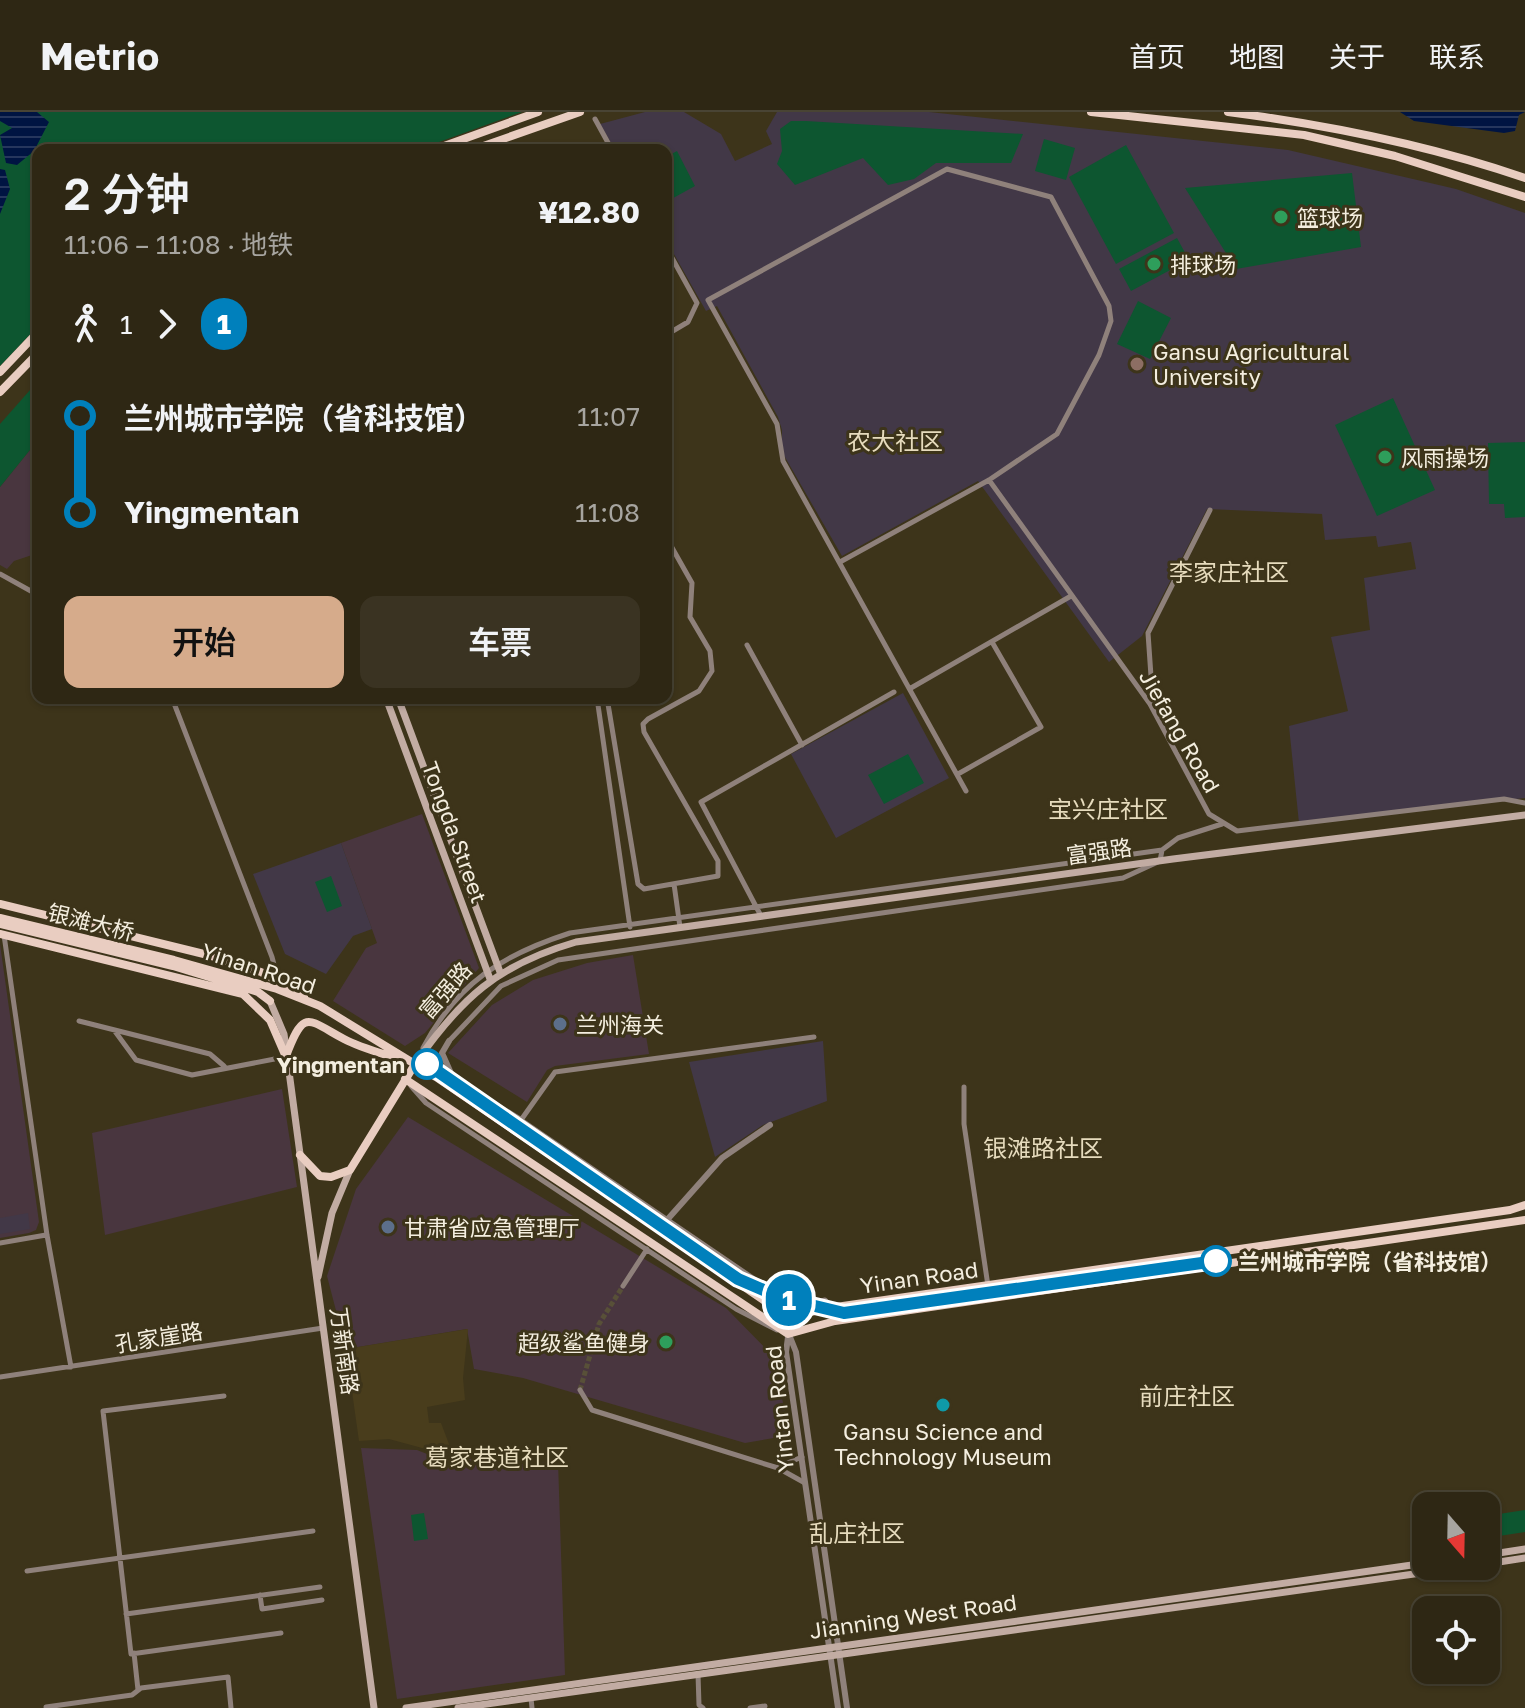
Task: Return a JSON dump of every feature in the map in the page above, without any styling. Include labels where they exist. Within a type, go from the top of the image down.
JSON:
[{"type":"main road","points":[[450,144],[538,112]]},
{"type":"main road","points":[[489,144],[580,112]]},
{"type":"main road","points":[[1091,112],[1304,135],[1395,156],[1525,197]]},
{"type":"main road","points":[[1228,112],[1321,125],[1524,178]]},
{"type":"main road","points":[[0,372],[32,338]]},
{"type":"main road","points":[[0,392],[32,359]]},
{"type":"main road","name":"Tongda Street","points":[[388,704],[487,969],[495,976]]},
{"type":"main road","name":"Tongda Street","points":[[400,704],[497,963],[495,976]]},
{"type":"main road","name":"富强路","points":[[415,1064],[458,1007],[495,976],[563,946],[631,930],[680,927],[1525,815]]},
{"type":"main road","points":[[0,904],[208,955],[278,980],[320,1006]]},
{"type":"main road","name":"银滩大桥","points":[[0,918],[173,963]]},
{"type":"main road","name":"银滩大桥","points":[[0,924],[173,963]]},
{"type":"main road","points":[[2,935],[243,994],[270,1020],[286,1057]]},
{"type":"main road","name":"Yinan Road","points":[[173,963],[258,992],[270,1001]]},
{"type":"main road","name":"Yinan Road","points":[[173,963],[277,989],[320,1006],[415,1064],[790,1318],[833,1308],[1510,1210],[1525,1205]]},
{"type":"main road","name":"万新南路","points":[[270,1001],[284,1034],[374,1708]]},
{"type":"main road","points":[[286,1057],[297,1029],[308,1021],[317,1021],[346,1040],[415,1064],[350,1170],[332,1213],[317,1283]]},
{"type":"main road","points":[[405,1079],[788,1334]]},
{"type":"main road","points":[[300,1155],[320,1176],[331,1177],[350,1170]]},
{"type":"main road","name":"Yinan Road","points":[[788,1334],[835,1321],[1525,1220]]},
{"type":"main road","points":[[1500,1553],[1525,1549]]},
{"type":"main road","points":[[1500,1562],[1525,1558]]},
{"type":"main road","name":"Jianning West Road","points":[[406,1708],[1412,1565]]},
{"type":"main road","name":"Jianning West Road","points":[[458,1708],[1412,1574]]},
{"type":"street","points":[[595,119],[609,144]]},
{"type":"street","points":[[840,562],[989,480],[1057,434],[1099,355],[1111,321],[1109,306],[1051,197],[947,169],[708,300],[777,424],[783,461],[966,791]]},
{"type":"street","points":[[672,258],[697,303],[688,322],[672,331]]},
{"type":"street","name":"Jiefang Road","points":[[989,480],[1154,710],[1209,814],[1222,824]]},
{"type":"street","points":[[1154,710],[1148,633],[1210,510]]},
{"type":"street","points":[[608,704],[635,879],[644,889],[718,876],[720,869],[644,732],[643,724],[648,719],[699,691],[712,671],[710,651],[690,617],[692,583],[672,548]]},
{"type":"street","points":[[0,574],[32,592]]},
{"type":"street","points":[[911,688],[1071,596]]},
{"type":"street","points":[[958,774],[1041,727],[992,642]]},
{"type":"street","points":[[747,645],[802,745]]},
{"type":"street","points":[[761,916],[701,802],[894,692]]},
{"type":"street","points":[[174,704],[272,957],[278,980]]},
{"type":"street","points":[[598,704],[631,930]]},
{"type":"street","points":[[1222,824],[1237,831],[1504,799],[1525,803]]},
{"type":"street","name":"富强路","points":[[415,1064],[433,1030],[487,969],[570,933],[631,930],[679,917],[1162,850],[1178,838],[1222,824]]},
{"type":"street","points":[[1160,861],[1162,850]]},
{"type":"street","name":"富强路","points":[[501,986],[558,960],[588,954],[1123,878],[1160,861]]},
{"type":"street","points":[[674,884],[680,927]]},
{"type":"street","points":[[2,935],[47,1235],[71,1367]]},
{"type":"street","points":[[454,1080],[442,1053],[449,1041],[501,986],[495,976]]},
{"type":"street","points":[[79,1021],[210,1054],[224,1067]]},
{"type":"street","points":[[114,1030],[136,1060],[192,1075],[286,1057]]},
{"type":"street","points":[[521,1120],[555,1072],[814,1037]]},
{"type":"street","points":[[415,1064],[454,1080],[521,1120],[792,1308],[825,1300],[833,1308]]},
{"type":"street","points":[[405,1079],[426,1103],[765,1327],[788,1334],[792,1308]]},
{"type":"street","points":[[964,1087],[964,1124],[988,1286]]},
{"type":"street","points":[[659,1229],[722,1158],[745,1139],[770,1125]]},
{"type":"street","points":[[0,1243],[47,1235]]},
{"type":"street","points":[[623,1286],[647,1249]]},
{"type":"street","name":"孔家崖路","points":[[0,1377],[324,1328]]},
{"type":"street","name":"Yintan Road","points":[[788,1334],[786,1352],[838,1708]]},
{"type":"street","name":"Yintan Road","points":[[788,1334],[796,1352],[847,1708]]},
{"type":"street","points":[[580,1390],[592,1410],[778,1468],[805,1483]]},
{"type":"street","points":[[224,1396],[103,1411],[131,1654],[281,1633]]},
{"type":"street","points":[[778,1468],[802,1457]]},
{"type":"street","points":[[27,1571],[313,1531]]},
{"type":"street","points":[[126,1614],[320,1587]]},
{"type":"street","points":[[260,1595],[262,1609],[322,1600]]},
{"type":"street","points":[[134,1653],[138,1690]]},
{"type":"street","points":[[698,1674],[699,1705],[703,1708]]},
{"type":"street","points":[[46,1707],[228,1677],[231,1708]]},
{"type":"street","points":[[531,1698],[532,1708]]},
{"type":"street","points":[[750,1708],[765,1706]]},
{"type":"shaded area","name":"Gansu Agricultural University","points":[[645,112],[684,112],[721,134],[735,161],[772,144],[766,131],[777,112],[929,112],[1288,150],[1456,189],[1525,213],[1525,798],[1299,823],[1289,726],[1348,711],[1331,637],[1370,630],[1364,578],[1416,569],[1411,542],[1378,547],[1376,536],[1325,540],[1322,514],[1207,509],[1142,636],[1109,662],[978,481],[842,556],[782,452],[782,430],[778,417],[717,306],[706,311],[672,251],[672,144],[612,144],[600,124]]},
{"type":"shaded area","points":[[32,447],[32,555],[14,561],[7,569],[0,565],[0,487]]},
{"type":"shaded area","points":[[903,693],[949,778],[836,838],[791,754]]},
{"type":"shaded area","points":[[422,814],[479,968],[425,1033],[405,1046],[333,1001],[366,948],[377,943],[341,843]]},
{"type":"shaded area","points":[[341,843],[372,929],[353,936],[326,974],[285,954],[253,874]]},
{"type":"shaded area","points":[[0,944],[39,1222],[36,1230],[29,1233],[0,1238]]},
{"type":"shaded area","name":"兰州海关","points":[[633,955],[649,1054],[555,1066],[547,1070],[527,1102],[448,1053],[492,1005],[533,980],[587,963]]},
{"type":"shaded area","points":[[823,1041],[827,1101],[763,1125],[715,1157],[689,1062]]},
{"type":"shaded area","points":[[282,1089],[297,1187],[105,1235],[92,1133]]},
{"type":"shaded area","points":[[408,1117],[726,1308],[771,1354],[791,1435],[745,1443],[523,1378],[474,1369],[467,1329],[346,1349],[327,1276],[356,1189]]},
{"type":"shaded area","points":[[28,1213],[30,1229],[0,1234],[0,1218]]},
{"type":"shaded area","points":[[468,1329],[463,1378],[465,1400],[427,1407],[429,1423],[441,1423],[452,1452],[437,1452],[389,1439],[359,1441],[346,1349]]},
{"type":"shaded area","points":[[361,1448],[417,1450],[432,1456],[501,1461],[505,1466],[558,1461],[565,1675],[397,1699]]},
{"type":"green space","points":[[0,112],[522,112],[434,144],[32,144],[32,332],[0,366]]},
{"type":"green space","points":[[791,121],[1023,134],[1011,163],[936,163],[914,179],[888,185],[863,158],[795,185],[777,164],[782,151],[780,129]]},
{"type":"green space","points":[[1044,139],[1075,148],[1066,180],[1035,171]]},
{"type":"green space","points":[[1126,145],[1174,233],[1116,264],[1069,177]]},
{"type":"green space","points":[[677,151],[695,186],[672,199],[672,154]]},
{"type":"green space","name":"篮球场","points":[[1352,173],[1361,247],[1236,269],[1185,188]]},
{"type":"green space","name":"排球场","points":[[1177,238],[1189,260],[1131,291],[1119,269]]},
{"type":"green space","points":[[1138,301],[1171,318],[1150,359],[1117,344]]},
{"type":"green space","points":[[32,388],[32,447],[0,487],[0,424]]},
{"type":"green space","name":"风雨操场","points":[[1393,398],[1435,490],[1377,516],[1335,425]]},
{"type":"green space","points":[[1525,442],[1525,517],[1505,518],[1504,504],[1489,504],[1488,443]]},
{"type":"green space","points":[[908,754],[924,783],[884,804],[868,775]]},
{"type":"green space","points":[[331,876],[342,906],[327,912],[315,882]]},
{"type":"green space","points":[[1525,1510],[1525,1532],[1500,1536],[1500,1514]]},
{"type":"green space","points":[[424,1513],[428,1539],[414,1541],[411,1515]]},
{"type":"water","points":[[0,112],[37,112],[49,122],[38,144],[32,144],[32,153],[17,165],[6,163],[0,135],[12,128],[0,121]]},
{"type":"water","points":[[1400,112],[1525,112],[1519,115],[1515,131],[1504,133],[1414,121]]},
{"type":"water","points":[[0,169],[5,170],[10,189],[0,214]]},
{"type":"tunnel","points":[[580,1390],[599,1324],[623,1286]]},
{"type":"metro line","name":"1","points":[[427,1064],[738,1279],[782,1298],[844,1313],[1216,1261]]},
{"type":"place","name":"篮球场","points":[[1281,217]]},
{"type":"place","name":"排球场","points":[[1154,264]]},
{"type":"place","name":"Gansu Agricultural University","points":[[1137,364]]},
{"type":"place","name":"风雨操场","points":[[1385,457]]},
{"type":"place","name":"兰州海关","points":[[560,1024]]},
{"type":"place","name":"Yingmentan","points":[[427,1064]]},
{"type":"place","name":"甘肃省应急管理厅","points":[[388,1227]]},
{"type":"place","name":"兰州城市学院（省科技馆）","points":[[1216,1261]]},
{"type":"place","name":"超级鲨鱼健身","points":[[666,1342]]},
{"type":"place","name":"Gansu Science and Technology Museum","points":[[943,1405]]},
{"type":"district","name":"农大社区","points":[[895,440]]},
{"type":"district","name":"李家庄社区","points":[[1229,571]]},
{"type":"district","name":"宝兴庄社区","points":[[1108,808]]},
{"type":"district","name":"银滩路社区","points":[[1043,1147]]},
{"type":"district","name":"前庄社区","points":[[1187,1395]]},
{"type":"district","name":"葛家巷道社区","points":[[497,1456]]},
{"type":"district","name":"乱庄社区","points":[[857,1532]]}]
